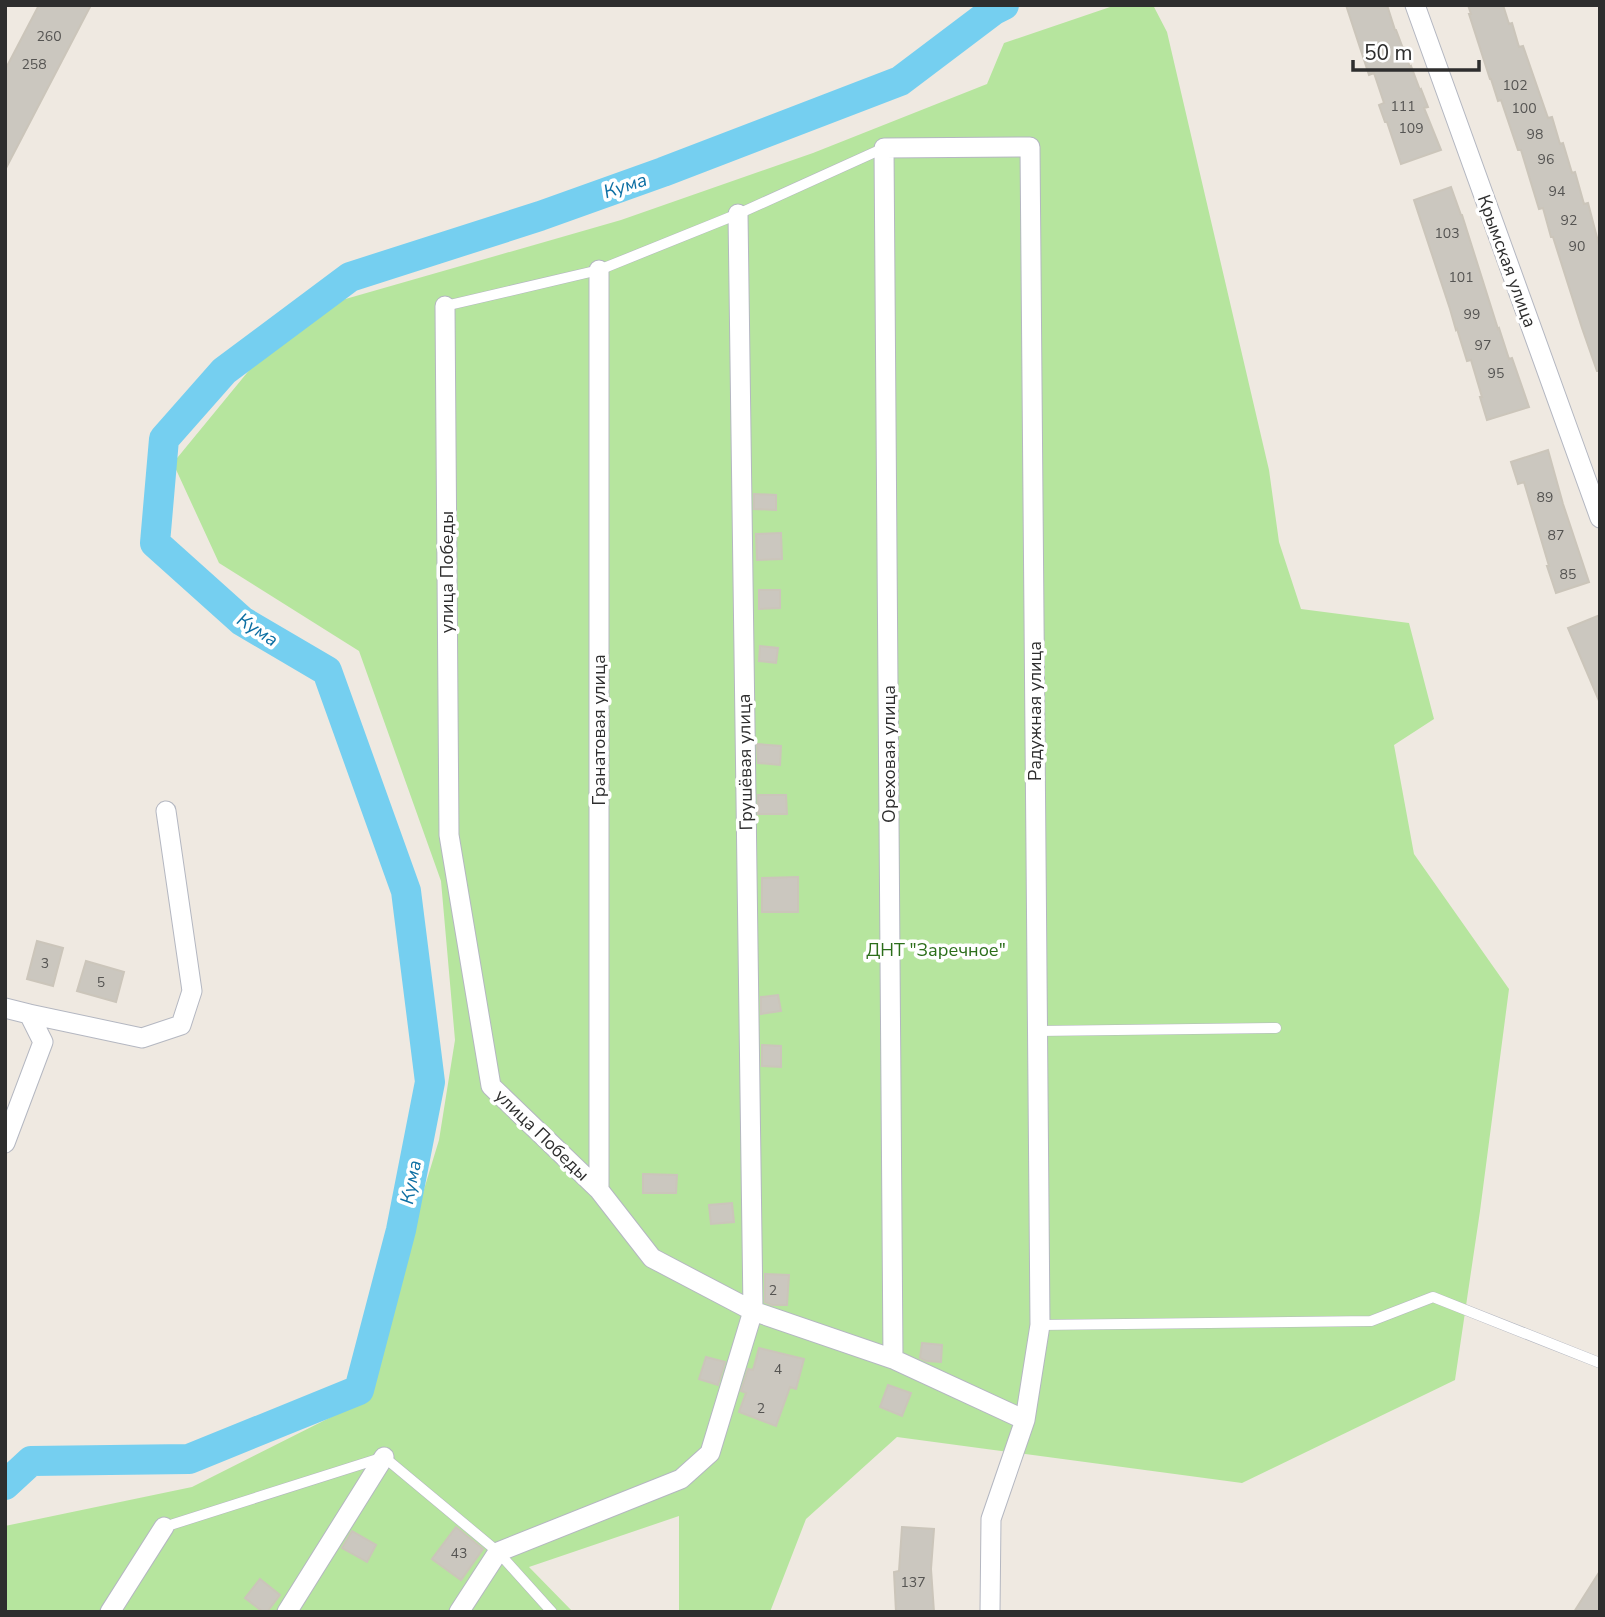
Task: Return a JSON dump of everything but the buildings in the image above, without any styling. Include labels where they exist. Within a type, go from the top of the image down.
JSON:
[{"type":"street","name":"Крымская улица","points":[[1415,5],[1600,518]]},
{"type":"street","name":"Радужная улица","points":[[884,148],[1030,147],[1040,1325],[1025,1420]]},
{"type":"street","name":"Ореховая улица","points":[[884,148],[893,1359]]},
{"type":"street","name":"Грушёвая улица","points":[[498,1552],[681,1479],[710,1453],[753,1311],[738,214]]},
{"type":"street","name":"Гранатовая улица","points":[[599,270],[599,1191]]},
{"type":"street","name":"улица Победы","points":[[445,306],[449,835],[491,1086],[599,1191],[652,1258],[753,1311],[893,1359],[1025,1420]]},
{"type":"street","points":[[5,1008],[142,1038],[181,1025],[192,990],[166,811]]},
{"type":"street","points":[[5,1143],[43,1042],[29,1014]]},
{"type":"street","points":[[990,1612],[991,1519],[1025,1420]]},
{"type":"street","points":[[287,1612],[384,1457]]},
{"type":"street","points":[[110,1612],[164,1527]]},
{"type":"street","points":[[459,1612],[498,1552]]},
{"type":"lane","points":[[445,306],[599,270],[738,214],[884,148]]},
{"type":"lane","points":[[1038,1031],[1276,1028]]},
{"type":"lane","points":[[1040,1325],[1371,1321],[1433,1297],[1600,1363]]},
{"type":"lane","points":[[164,1527],[384,1457],[498,1552],[552,1612]]},
{"type":"green space","name":"ДНТ \"Заречное\"","points":[[1116,5],[1153,5],[1167,32],[1269,470],[1279,542],[1301,609],[1409,623],[1434,719],[1394,745],[1414,854],[1509,989],[1455,1380],[1242,1483],[897,1437],[806,1519],[770,1612],[679,1612],[679,1516],[529,1567],[573,1612],[5,1612],[5,1526],[192,1487],[359,1403],[439,1140],[455,1040],[441,881],[359,651],[219,563],[173,463],[251,368],[335,302],[621,220],[813,153],[987,84],[1004,43]]},
{"type":"waterway","name":"Кума","points":[[5,1485],[31,1461],[189,1459],[359,1390],[401,1230],[430,1082],[406,891],[327,671],[242,621],[155,543],[164,439],[224,371],[350,277],[540,216],[900,81],[1004,5]]}]
